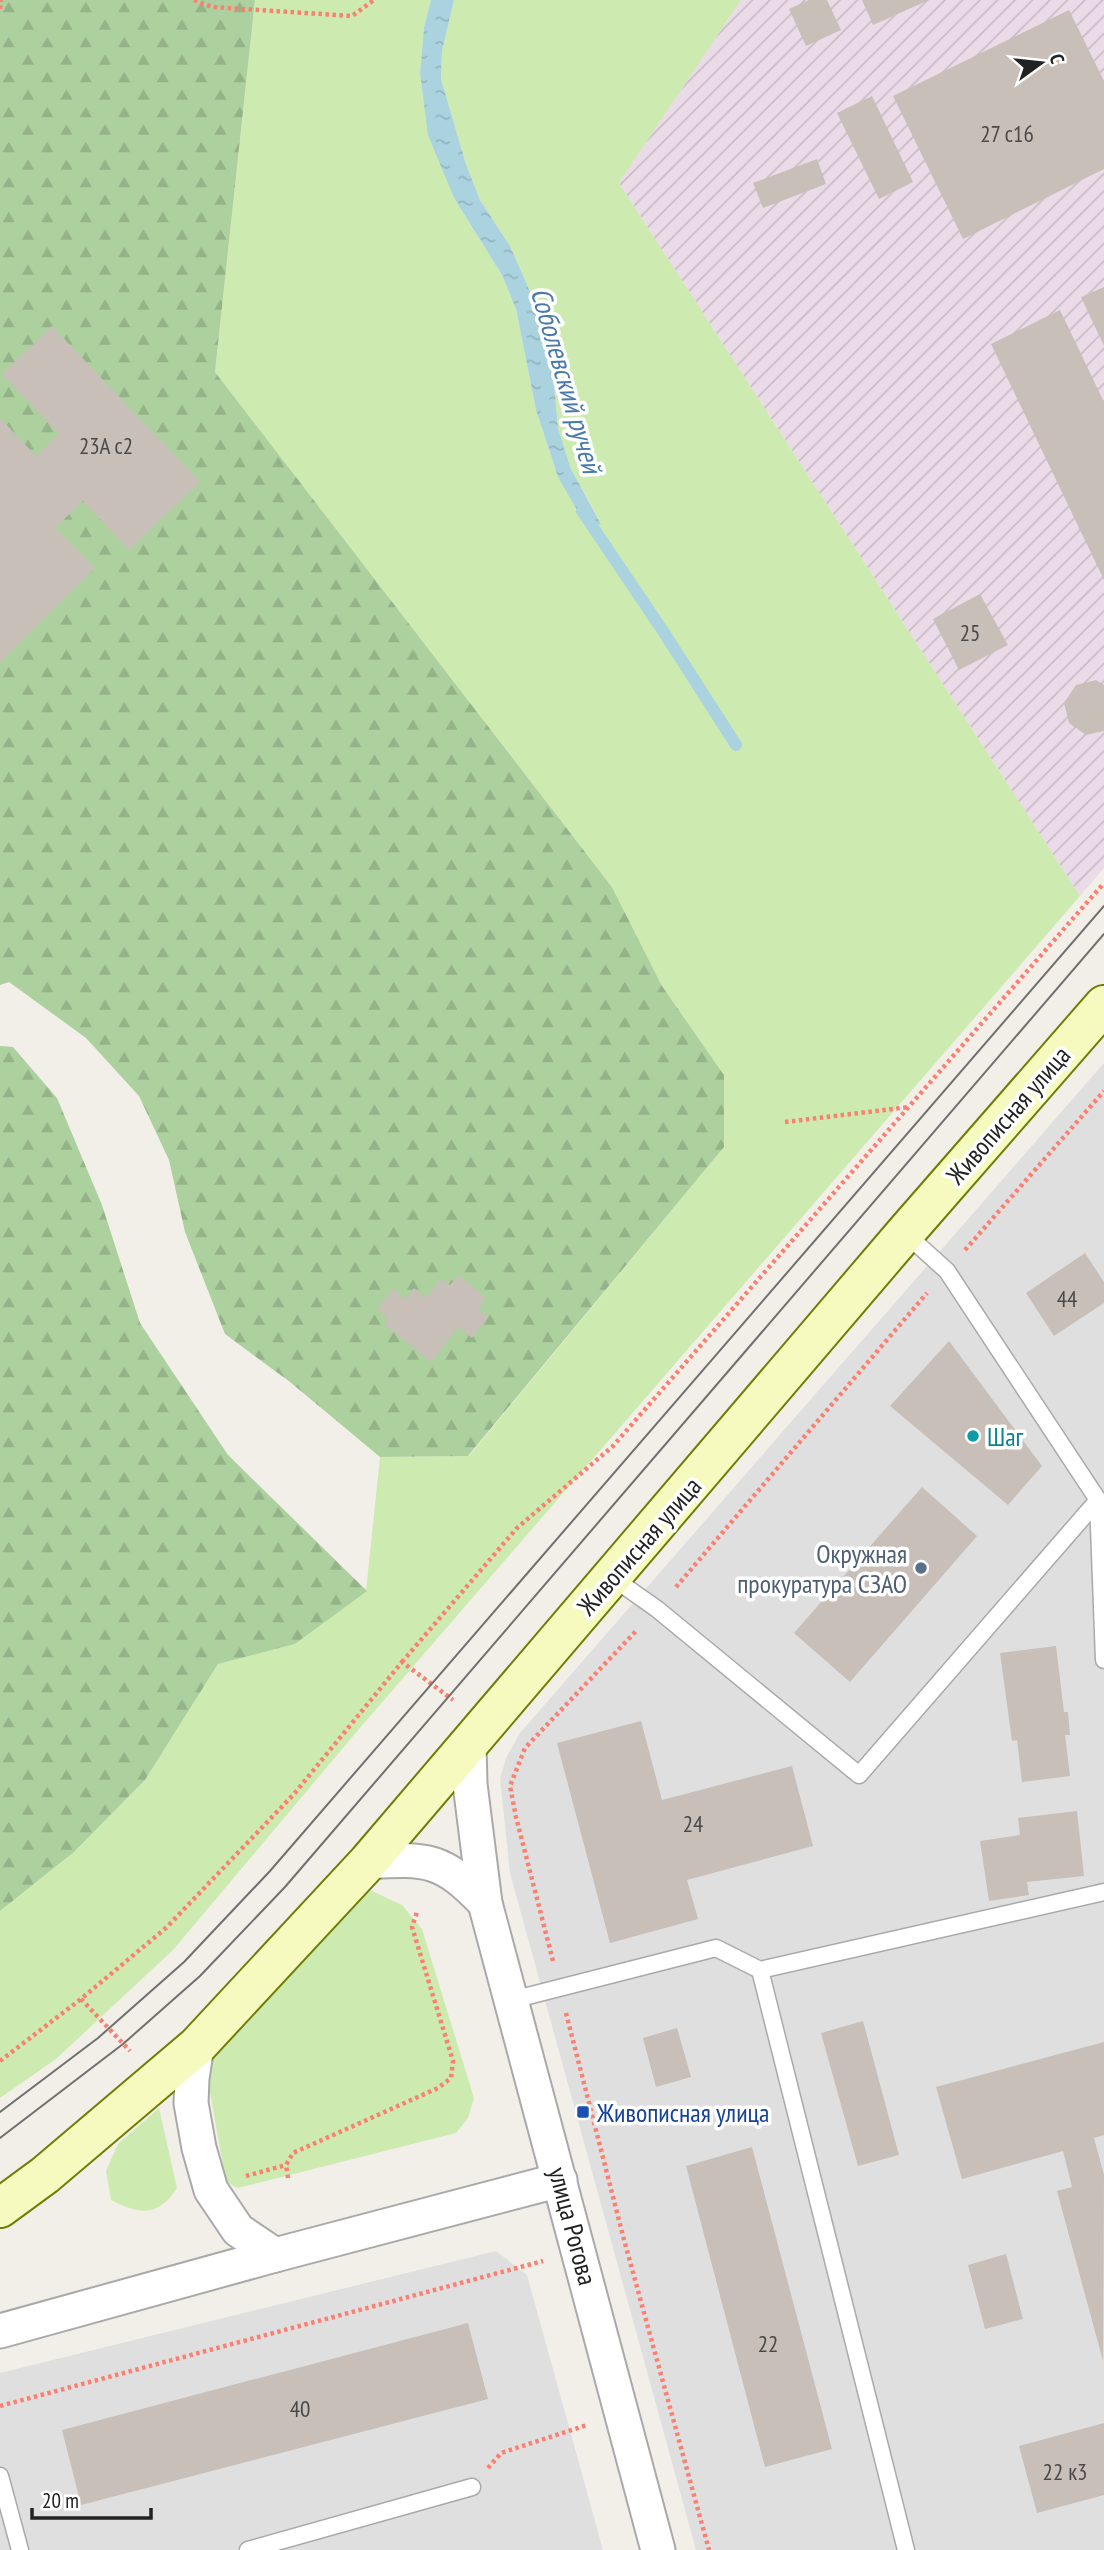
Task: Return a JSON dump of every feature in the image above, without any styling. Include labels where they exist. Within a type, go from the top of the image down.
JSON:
[{"type":"street","name":"Живописная улица","points":[[0,2208],[45,2175],[197,2046],[368,1862],[905,1233],[1104,1005]]},
{"type":"street","name":"улица Рогова","points":[[477,1735],[470,1784],[485,1903],[658,2550]]},
{"type":"street","name":"улица Рогова","points":[[368,1862],[403,1860],[434,1863],[462,1879],[485,1903]]},
{"type":"street","points":[[197,2046],[191,2104],[198,2148],[211,2190],[238,2230],[275,2255]]},
{"type":"street","points":[[0,2331],[560,2180]]},
{"type":"lane","points":[[905,1233],[947,1271],[1101,1506],[1104,1660]]},
{"type":"lane","points":[[613,1578],[657,1609],[859,1774],[1101,1506]]},
{"type":"lane","points":[[512,2000],[716,1948],[760,1970],[1104,1892]]},
{"type":"lane","points":[[760,1970],[906,2550]]},
{"type":"lane","points":[[0,2476],[20,2550]]},
{"type":"lane","points":[[248,2550],[472,2487]]},
{"type":"path","points":[[0,9],[1,0]]},
{"type":"path","points":[[194,0],[212,7],[352,16],[374,0]]},
{"type":"path","points":[[0,2061],[81,1999],[167,1927],[293,1794],[517,1528],[613,1446],[1104,883]]},
{"type":"path","points":[[709,2550],[624,2236],[510,1786],[525,1748],[657,1609],[1104,1091]]},
{"type":"path","points":[[785,1122],[908,1107]]},
{"type":"path","points":[[402,1662],[477,1735]]},
{"type":"path","points":[[288,2178],[286,2165],[293,2153],[438,2088],[452,2078],[453,2061],[412,1927],[417,1912]]},
{"type":"path","points":[[81,1999],[131,2053]]},
{"type":"path","points":[[242,2177],[286,2165]]},
{"type":"path","points":[[0,2406],[552,2258]]},
{"type":"path","points":[[472,2487],[502,2453],[599,2421]]},
{"type":"shaded area","points":[[741,0],[1104,0],[1104,868],[1080,896],[619,183]]},
{"type":"shaded area","points":[[1104,1063],[1104,2550],[696,2550],[510,1873],[500,1778],[507,1756],[520,1733]]},
{"type":"shaded area","points":[[496,2251],[527,2275],[603,2550],[0,2550],[0,2373]]},
{"type":"green space","points":[[0,0],[255,0],[215,372],[612,887],[662,986],[724,1075],[724,1147],[468,1456],[380,1457],[290,1382],[225,1334],[185,1232],[169,1160],[139,1096],[86,1038],[9,982],[0,985]]},
{"type":"green space","points":[[255,0],[431,0],[424,27],[420,73],[424,99],[454,198],[502,275],[516,309],[536,410],[558,477],[601,523],[571,469],[558,428],[553,372],[544,323],[510,246],[480,200],[466,164],[441,79],[442,51],[454,0],[741,0],[619,183],[1080,896],[359,1729],[173,1950],[56,2059],[0,2098],[0,1911],[74,1852],[145,1780],[218,1664],[295,1644],[366,1591],[380,1457],[469,1456],[724,1147],[724,1075],[662,986],[612,887],[215,372]]},
{"type":"green space","points":[[0,1046],[13,1047],[57,1098],[102,1205],[140,1323],[228,1455],[367,1591],[295,1644],[218,1664],[145,1780],[74,1852],[0,1911]]},
{"type":"green space","points":[[370,1890],[402,1905],[422,1929],[474,2098],[468,2118],[456,2133],[238,2188],[226,2182],[206,2070],[212,2056]]},
{"type":"green space","points":[[159,2108],[177,2188],[163,2204],[155,2208],[131,2209],[111,2200],[106,2171],[118,2144]]},
{"type":"water","points":[[431,0],[454,0],[442,51],[441,79],[466,164],[480,200],[510,246],[544,323],[553,372],[558,428],[571,469],[601,524],[586,526],[558,477],[536,410],[516,309],[502,275],[454,198],[428,135],[420,73],[424,27]]},
{"type":"building","points":[[809,0],[827,0],[841,30],[806,46],[789,9]]},
{"type":"building","points":[[862,0],[929,0],[873,25]]},
{"type":"building","points":[[1069,10],[1104,81],[1104,169],[963,239],[893,96]]},
{"type":"building","points":[[872,96],[913,182],[879,199],[837,113]]},
{"type":"building","points":[[817,159],[826,184],[763,208],[753,183]]},
{"type":"building","points":[[1104,287],[1104,346],[1081,297]]},
{"type":"building","points":[[1060,310],[1104,402],[1104,580],[991,344]]},
{"type":"building","points":[[52,326],[200,482],[129,550],[83,501],[55,528],[95,568],[0,662],[0,418],[36,456],[59,434],[2,374]]},
{"type":"building","points":[[980,594],[1008,645],[959,670],[933,619]]},
{"type":"building","points":[[1096,680],[1104,685],[1104,731],[1086,735],[1069,723],[1064,703],[1076,685]]},
{"type":"building","points":[[1085,1253],[1104,1282],[1104,1303],[1054,1336],[1026,1293]]},
{"type":"building","points":[[458,1275],[486,1298],[478,1309],[488,1317],[472,1338],[458,1327],[431,1362],[384,1324],[388,1318],[377,1309],[393,1289],[405,1299],[414,1288],[426,1298],[441,1279],[450,1285]]},
{"type":"building","name":"Шаг","points":[[949,1341],[1042,1466],[1008,1505],[890,1406]]},
{"type":"building","points":[[922,1487],[977,1536],[850,1682],[794,1633]]},
{"type":"building","points":[[1056,1646],[1064,1712],[1068,1712],[1070,1735],[1065,1735],[1070,1776],[1022,1782],[1017,1740],[1012,1741],[1000,1653]]},
{"type":"building","points":[[641,1721],[662,1800],[792,1766],[813,1846],[687,1880],[698,1919],[610,1943],[557,1743]]},
{"type":"building","points":[[1077,1811],[1084,1876],[1027,1882],[1029,1895],[989,1901],[980,1841],[1020,1835],[1018,1818]]},
{"type":"building","points":[[863,2021],[899,2155],[858,2166],[821,2033]]},
{"type":"building","points":[[677,2028],[691,2077],[656,2087],[643,2038]]},
{"type":"building","points":[[1104,2042],[1104,2135],[1094,2138],[1104,2175],[1103,2361],[1057,2191],[1072,2187],[1063,2151],[962,2179],[936,2087]]},
{"type":"building","points":[[752,2147],[832,2449],[765,2467],[686,2166]]},
{"type":"building","points":[[1006,2254],[1023,2319],[985,2329],[968,2265]]},
{"type":"building","points":[[468,2323],[488,2399],[81,2505],[62,2430]]},
{"type":"building","points":[[1104,2423],[1104,2495],[1037,2513],[1019,2446]]},
{"type":"waterway","name":"Соболевский ручей","points":[[582,511],[736,745]]},
{"type":"tram line","points":[[0,2112],[98,2038],[184,1962],[270,1871],[1104,906]]},
{"type":"tram line","points":[[0,2138],[123,2044],[200,1976],[285,1887],[1104,934]]},
{"type":"place","name":"Шаг","points":[[973,1436]]},
{"type":"place","name":"Окружная прокуратура СЗАО","points":[[921,1568]]},
{"type":"place","name":"Живописная улица","points":[[583,2112]]}]
